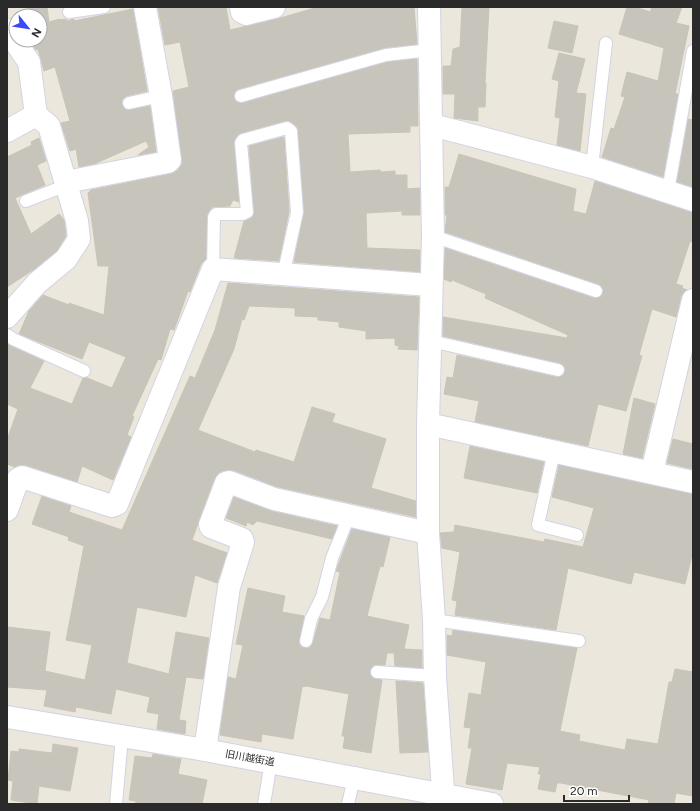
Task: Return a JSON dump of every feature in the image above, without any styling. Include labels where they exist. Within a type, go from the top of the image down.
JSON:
[{"type":"street","points":[[66,183],[168,162],[170,160],[161,96],[145,7]]},
{"type":"street","points":[[241,7],[242,12],[246,14],[274,7]]},
{"type":"street","points":[[429,7],[433,236],[430,285],[431,342],[428,424],[428,533],[443,800]]},
{"type":"street","points":[[7,30],[28,62],[36,115],[49,126],[77,221],[79,239],[66,259],[37,283],[7,316]]},
{"type":"street","points":[[7,131],[36,115]]},
{"type":"street","points":[[432,125],[515,141],[693,200]]},
{"type":"street","points":[[7,510],[18,479],[22,477],[112,506],[117,504],[213,270],[430,285]]},
{"type":"street","points":[[652,472],[693,300]]},
{"type":"street","points":[[428,424],[693,482]]},
{"type":"street","points":[[205,750],[229,587],[243,542],[242,539],[211,528],[210,524],[226,483],[229,482],[274,499],[428,533]]},
{"type":"street","name":"旧川越街道","points":[[7,717],[271,762],[354,778],[443,800],[492,804]]},
{"type":"lane","points":[[69,12],[104,7]]},
{"type":"lane","points":[[592,167],[606,43]]},
{"type":"lane","points":[[241,96],[386,55],[430,50]]},
{"type":"lane","points":[[668,191],[693,51]]},
{"type":"lane","points":[[129,103],[161,96]]},
{"type":"lane","points":[[213,270],[214,217],[216,214],[244,214],[247,212],[241,143],[243,140],[287,128],[291,131],[297,212],[283,276]]},
{"type":"lane","points":[[26,201],[66,183]]},
{"type":"lane","points":[[433,236],[596,291]]},
{"type":"lane","points":[[7,335],[84,370]]},
{"type":"lane","points":[[431,342],[558,370]]},
{"type":"lane","points":[[554,451],[538,525],[577,535]]},
{"type":"lane","points":[[306,641],[311,618],[322,597],[332,558],[349,516]]},
{"type":"lane","points":[[434,620],[579,641]]},
{"type":"lane","points":[[377,672],[435,676]]},
{"type":"lane","points":[[116,804],[122,737]]},
{"type":"lane","points":[[264,804],[271,762]]},
{"type":"lane","points":[[348,804],[354,778]]},
{"type":"building","points":[[28,7],[47,8],[28,8]]},
{"type":"building","points":[[158,7],[226,7],[230,30],[277,19],[318,7],[414,7],[417,44],[384,48],[239,89],[235,91],[234,98],[236,102],[243,103],[387,62],[417,59],[418,126],[410,126],[410,132],[348,134],[350,172],[380,170],[381,172],[395,171],[395,175],[407,175],[407,189],[420,188],[420,215],[402,215],[402,211],[366,213],[367,248],[420,250],[420,272],[294,262],[304,212],[298,128],[291,122],[285,121],[241,133],[235,139],[234,144],[239,202],[233,200],[230,206],[213,207],[208,213],[206,259],[201,264],[190,292],[188,291],[174,330],[170,329],[161,360],[158,359],[132,416],[134,417],[127,435],[131,437],[113,480],[82,466],[77,482],[26,465],[15,467],[7,464],[7,440],[18,409],[7,404],[7,344],[44,361],[30,388],[72,404],[83,378],[87,378],[112,388],[126,357],[89,342],[82,359],[19,334],[29,311],[43,295],[69,305],[69,303],[104,315],[109,266],[98,266],[88,193],[91,190],[170,174],[177,171],[182,164],[173,91],[189,87],[180,42],[165,45]]},
{"type":"building","points":[[462,7],[489,7],[485,107],[478,107],[478,121],[454,118],[455,94],[443,94],[443,66],[451,66],[453,49],[460,47]]},
{"type":"building","points":[[627,7],[635,7],[650,12],[652,7],[682,7],[676,23],[689,26],[675,94],[678,94],[663,177],[602,157],[611,128],[614,129],[625,97],[621,96],[627,72],[658,81],[664,48],[619,34]]},
{"type":"building","points":[[133,9],[147,91],[127,96],[122,100],[122,104],[127,110],[150,106],[156,152],[138,155],[149,147],[146,141],[94,164],[79,167],[76,149],[70,151],[61,123],[70,121],[55,67],[44,71],[38,49],[36,50],[35,48],[48,48],[48,14],[49,22],[60,19],[66,19],[67,21],[74,19],[74,21]]},
{"type":"building","points":[[554,21],[578,26],[572,53],[548,48]]},
{"type":"building","points":[[559,53],[585,59],[576,93],[586,94],[580,151],[557,145],[560,118],[555,117],[559,81],[552,79]]},
{"type":"building","points":[[688,119],[693,120],[693,187],[677,182]]},
{"type":"building","points":[[284,137],[289,211],[279,261],[234,258],[244,221],[251,218],[254,212],[249,146]]},
{"type":"building","points":[[39,138],[46,161],[37,165],[45,185],[15,198],[31,234],[59,214],[64,220],[66,236],[57,251],[36,268],[7,287],[7,157],[32,145],[31,142]]},
{"type":"building","points":[[459,154],[576,189],[573,211],[586,214],[595,181],[693,212],[693,242],[690,241],[676,284],[683,286],[682,288],[687,290],[681,297],[676,317],[652,309],[639,355],[642,356],[626,411],[598,404],[588,446],[475,422],[479,401],[444,394],[447,377],[453,378],[457,355],[556,377],[563,375],[565,371],[563,365],[560,363],[443,336],[443,317],[567,338],[568,335],[485,298],[486,294],[452,280],[451,282],[444,279],[445,248],[594,298],[601,297],[603,290],[598,284],[445,232],[447,215],[445,215],[445,187],[449,187]]},
{"type":"building","points":[[228,283],[419,297],[417,350],[398,349],[399,346],[395,345],[395,338],[366,339],[366,331],[339,327],[339,322],[318,320],[318,317],[295,316],[295,308],[249,306],[244,320],[242,319],[234,349],[198,430],[255,452],[256,450],[294,462],[312,407],[335,414],[332,422],[386,439],[371,488],[416,501],[416,517],[278,487],[233,470],[222,471],[214,479],[192,540],[227,553],[217,583],[195,575],[186,617],[137,607],[127,663],[169,674],[176,632],[209,638],[203,679],[186,677],[179,720],[186,721],[185,734],[157,729],[159,714],[147,712],[150,697],[116,689],[111,714],[76,707],[75,712],[44,706],[47,690],[7,687],[7,627],[50,632],[45,671],[85,680],[92,645],[66,640],[84,546],[68,540],[69,537],[32,524],[42,496],[71,506],[69,512],[122,530],[190,376],[195,378],[215,330]]},
{"type":"building","points":[[634,398],[655,404],[642,458],[623,454]]},
{"type":"building","points":[[673,439],[693,444],[693,469],[667,463]]},
{"type":"building","points":[[470,446],[544,462],[537,493],[464,478]]},
{"type":"building","points":[[559,465],[693,494],[693,551],[685,584],[634,572],[631,584],[568,568],[556,630],[455,615],[457,601],[452,600],[460,552],[442,548],[440,533],[454,532],[455,525],[544,542],[545,539],[583,547],[594,508],[552,497]]},
{"type":"building","points":[[234,497],[271,511],[337,526],[332,539],[257,521],[253,525],[247,522],[246,526],[226,518]]},
{"type":"building","points":[[352,529],[390,537],[383,567],[380,566],[367,616],[409,625],[404,649],[422,650],[422,668],[395,666],[394,653],[387,653],[385,665],[374,665],[371,668],[370,672],[373,678],[382,680],[371,753],[343,748],[345,736],[342,736],[349,694],[306,686],[302,687],[293,739],[262,734],[261,742],[220,735],[228,677],[236,679],[243,645],[236,644],[248,588],[285,596],[282,612],[304,616],[299,643],[301,647],[309,648],[313,643],[320,618],[330,620],[340,572],[336,571]]},
{"type":"building","points":[[453,630],[577,648],[560,731],[580,735],[579,741],[625,750],[627,739],[658,744],[669,682],[672,682],[675,669],[693,672],[693,796],[676,793],[674,804],[648,804],[649,800],[561,783],[557,783],[555,792],[538,789],[541,774],[538,774],[540,767],[507,763],[502,790],[466,784],[472,748],[468,748],[471,728],[464,727],[469,693],[481,695],[486,662],[447,655],[447,635],[452,636]]},
{"type":"building","points":[[396,681],[423,683],[428,752],[400,753]]},
{"type":"building","points":[[53,744],[78,748],[70,791],[39,786],[37,804],[11,800],[13,781],[8,780],[11,751],[19,752],[19,749],[52,753]]},
{"type":"building","points":[[153,754],[181,759],[178,774],[207,780],[202,804],[135,804],[136,801],[129,800],[135,756],[152,758]]}]
